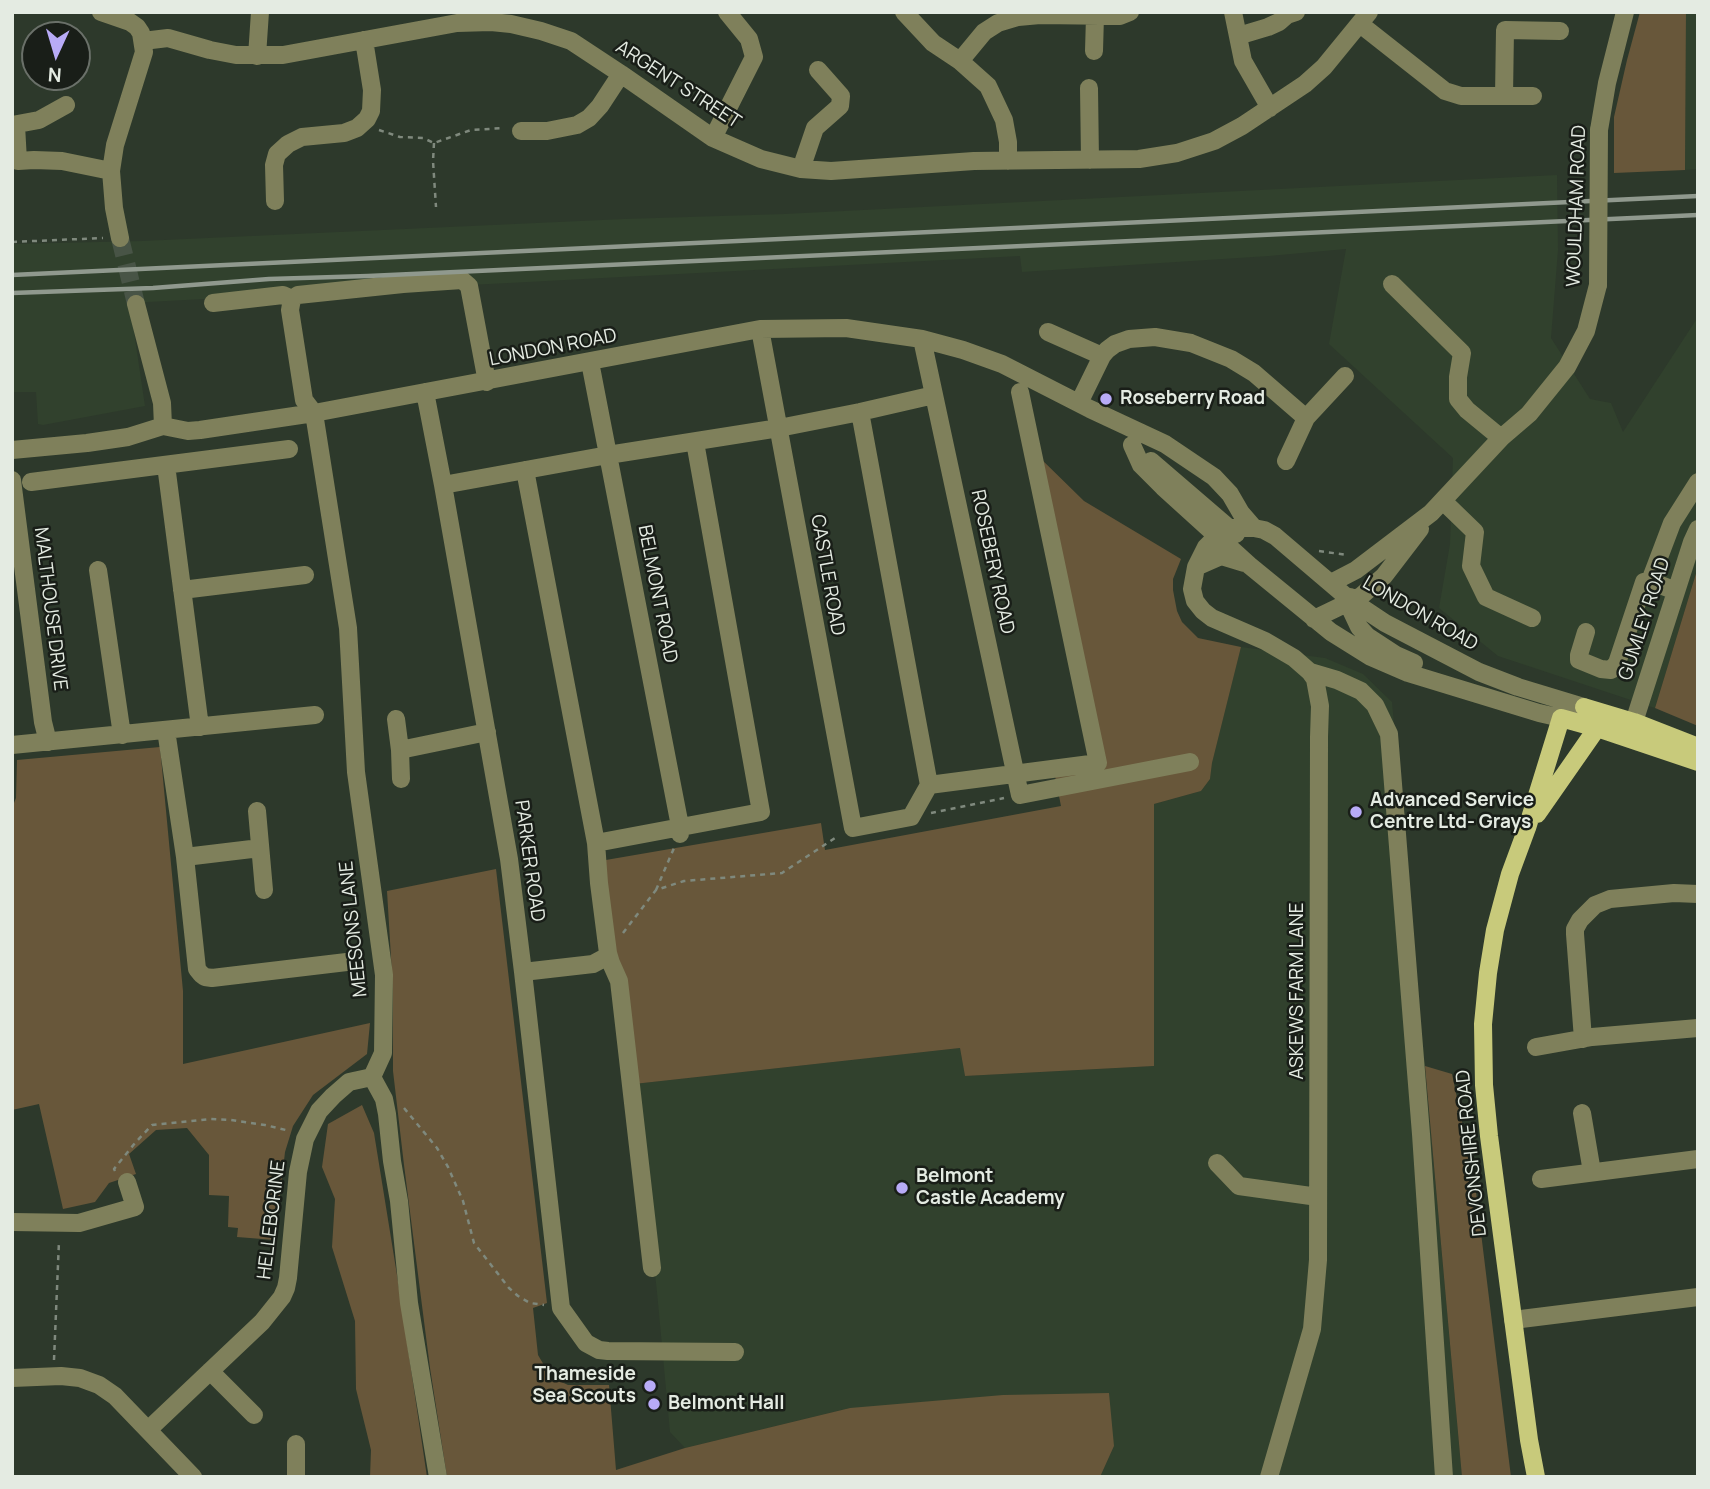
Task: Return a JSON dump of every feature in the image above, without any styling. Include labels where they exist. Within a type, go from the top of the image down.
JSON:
[{"type":"main road","name":"LONDON ROAD","points":[[1584,707],[1634,722],[1698,747]]},
{"type":"main road","points":[[1561,718],[1584,707],[1597,728],[1634,722],[1636,735],[1643,745]]},
{"type":"main road","name":"LONDON ROAD","points":[[1561,718],[1698,762]]},
{"type":"main road","name":"DEVONSHIRE ROAD","points":[[1536,1477],[1483,1085],[1483,1024],[1495,930],[1510,874],[1561,718]]},
{"type":"main road","name":"DEVONSHIRE ROAD","points":[[1527,828],[1597,728]]},
{"type":"street","points":[[101,12],[137,27],[141,33],[144,52],[115,145],[111,171],[120,238]]},
{"type":"street","points":[[257,56],[260,12]]},
{"type":"street","points":[[713,138],[754,57],[749,39],[727,12]]},
{"type":"street","points":[[904,12],[933,43],[960,61],[988,86],[1004,120],[1009,161]]},
{"type":"street","points":[[960,61],[984,33],[1013,15],[1120,16],[1130,12]]},
{"type":"street","points":[[1233,12],[1244,61],[1270,108]]},
{"type":"street","points":[[1238,36],[1268,27],[1296,12]]},
{"type":"street","name":"WOULDHAM ROAD","points":[[1314,619],[1341,606],[1349,599],[1360,597],[1384,576],[1438,507],[1501,438],[1529,414],[1567,367],[1586,331],[1598,285],[1599,130],[1607,83],[1625,12]]},
{"type":"street","points":[[1094,51],[1095,16]]},
{"type":"street","points":[[1365,18],[1445,91],[1461,96],[1533,96]]},
{"type":"street","name":"ARGENT STREET","points":[[143,41],[168,38],[210,50],[257,56],[283,55],[457,23],[511,24],[571,41],[713,138],[761,159],[801,169],[831,171],[1009,161],[1139,159],[1177,153],[1214,141],[1242,126],[1304,84],[1324,67],[1365,18]]},
{"type":"street","points":[[1504,96],[1504,30],[1560,31]]},
{"type":"street","points":[[275,201],[274,165],[277,153],[302,137],[344,133],[357,128],[372,111],[373,99],[364,40]]},
{"type":"street","points":[[801,169],[815,128],[840,106],[841,96],[818,70]]},
{"type":"street","points":[[521,131],[547,131],[577,125],[589,118],[600,106],[621,74]]},
{"type":"street","points":[[1089,88],[1090,160]]},
{"type":"street","points":[[66,105],[39,120],[14,125],[15,161],[62,161],[111,171]]},
{"type":"street","points":[[213,303],[283,295],[292,299],[298,295],[462,280],[469,286],[487,382]]},
{"type":"street","points":[[1392,284],[1462,353],[1458,399],[1467,410],[1501,438]]},
{"type":"street","name":"MEESONS LANE","points":[[292,299],[290,310],[304,400],[314,414],[348,628],[356,772],[384,975],[383,1053],[372,1077]]},
{"type":"street","points":[[136,304],[162,403],[163,426]]},
{"type":"street","name":"LONDON ROAD","points":[[12,450],[128,437],[163,426],[188,431],[314,414],[760,329],[846,328],[922,339],[1002,364],[1165,444],[1214,477],[1254,528],[1275,536],[1349,599],[1385,623],[1479,672],[1584,707]]},
{"type":"street","name":"CASTLE ROAD","points":[[760,329],[853,828]]},
{"type":"street","points":[[1048,332],[1102,356]]},
{"type":"street","points":[[1084,406],[1102,356],[1115,344],[1143,337],[1168,338],[1192,342],[1243,366],[1303,423]]},
{"type":"street","name":"ROSEBERY ROAD","points":[[922,339],[1020,794]]},
{"type":"street","name":"BELMONT ROAD","points":[[590,362],[680,830]]},
{"type":"street","points":[[1286,461],[1303,423],[1345,376]]},
{"type":"street","name":"PARKER ROAD","points":[[425,392],[509,859],[561,1308],[586,1343],[608,1351],[735,1352]]},
{"type":"street","points":[[929,785],[1098,763],[1020,392]]},
{"type":"street","points":[[443,485],[779,428],[934,395]]},
{"type":"street","name":"LONDON ROAD","points":[[1084,406],[1132,445],[1141,465],[1184,506],[1224,532],[1278,575],[1293,602]]},
{"type":"street","points":[[853,828],[911,817],[929,785],[860,412]]},
{"type":"street","points":[[596,843],[680,830],[761,812],[695,442]]},
{"type":"street","points":[[31,482],[289,449]]},
{"type":"street","points":[[166,464],[200,727]]},
{"type":"street","points":[[525,470],[596,843],[598,883],[608,953],[619,981],[652,1268]]},
{"type":"street","name":"MALTHOUSE DRIVE","points":[[12,480],[20,599],[48,742]]},
{"type":"street","points":[[1650,581],[1672,523],[1698,482]]},
{"type":"street","points":[[1438,507],[1475,532],[1471,566],[1486,597],[1532,618]]},
{"type":"street","name":"WOULDHAM ROAD","points":[[1331,583],[1356,570],[1438,507]]},
{"type":"street","points":[[1254,528],[1224,532],[1206,547],[1196,568],[1192,589],[1195,601],[1212,618],[1265,641],[1310,671],[1361,691],[1375,705],[1389,734],[1421,1134],[1444,1477]]},
{"type":"street","name":"GUMLEY ROAD","points":[[1634,722],[1698,529]]},
{"type":"street","name":"LONDON ROAD","points":[[1224,532],[1249,565],[1314,619],[1371,657],[1408,673],[1561,718]]},
{"type":"street","points":[[1196,568],[1221,556],[1249,565]]},
{"type":"street","points":[[98,570],[122,735]]},
{"type":"street","points":[[1356,570],[1349,599],[1351,610],[1367,636],[1462,690]]},
{"type":"street","points":[[182,590],[305,575]]},
{"type":"street","points":[[1384,576],[1377,594],[1385,623]]},
{"type":"street","points":[[1586,632],[1579,660],[1609,671],[1617,663],[1643,584],[1650,581],[1676,592]]},
{"type":"street","name":"ASKEWS FARM LANE","points":[[1269,1477],[1312,1329],[1318,1259],[1320,706],[1315,679],[1310,671]]},
{"type":"street","points":[[12,746],[315,715]]},
{"type":"street","points":[[396,719],[401,779]]},
{"type":"street","points":[[166,730],[186,858],[198,969],[205,977],[212,978],[355,961]]},
{"type":"street","points":[[400,750],[487,732]]},
{"type":"street","points":[[1020,794],[1190,762]]},
{"type":"street","points":[[257,811],[264,890]]},
{"type":"street","points":[[186,858],[260,848]]},
{"type":"street","points":[[1583,1039],[1575,934],[1580,920],[1595,905],[1610,899],[1674,893],[1698,894]]},
{"type":"street","points":[[523,972],[593,964],[601,961],[608,953]]},
{"type":"street","points":[[1536,1047],[1583,1039],[1698,1028]]},
{"type":"street","points":[[372,1077],[387,1114],[409,1303],[438,1477]]},
{"type":"street","name":"HELLEBORINE","points":[[148,1430],[262,1322],[282,1297],[286,1288],[298,1172],[305,1139],[319,1111],[349,1082],[372,1077]]},
{"type":"street","points":[[1582,1113],[1592,1172]]},
{"type":"street","points":[[1541,1179],[1698,1159]]},
{"type":"street","points":[[1217,1163],[1239,1186],[1318,1196]]},
{"type":"street","points":[[12,1222],[79,1223],[135,1207],[122,1179]]},
{"type":"street","points":[[1513,1320],[1698,1297]]},
{"type":"street","points":[[210,1371],[254,1415]]},
{"type":"street","points":[[12,1378],[61,1376],[80,1378],[99,1385],[115,1396],[193,1477]]},
{"type":"street","points":[[296,1444],[296,1477]]},
{"type":"path","points":[[367,119],[383,132],[400,137],[423,138],[434,144],[471,130],[509,128],[521,131]]},
{"type":"path","points":[[434,144],[436,207]]},
{"type":"path","points":[[12,242],[120,238]]},
{"type":"path","points":[[911,817],[1020,794]]},
{"type":"path","points":[[656,890],[684,881],[782,873],[853,828]]},
{"type":"path","points":[[608,953],[656,890],[680,830]]},
{"type":"path","points":[[398,1102],[429,1138],[448,1167],[463,1201],[474,1243],[496,1273],[518,1296],[530,1303],[561,1308]]},
{"type":"path","points":[[122,1179],[114,1169],[152,1125],[211,1119],[231,1120],[298,1133]]},
{"type":"path","points":[[54,1367],[59,1233]]},
{"type":"shaded area","points":[[1640,12],[1686,12],[1685,170],[1614,173],[1614,117]]},
{"type":"shaded area","points":[[1686,12],[1698,12],[1698,169],[1685,170]]},
{"type":"shaded area","points":[[1557,175],[1558,250],[1551,338],[1590,399],[1611,403],[1623,432],[1698,317],[1698,567],[1655,708],[1498,656],[1439,608],[1450,544],[1453,458],[1329,344],[1346,249],[1022,272],[1020,256],[148,302],[130,305],[145,406],[43,425],[38,424],[36,392],[12,392],[12,244],[784,214]]},
{"type":"shaded area","points":[[1036,454],[1084,501],[1181,559],[1173,579],[1173,590],[1182,622],[1198,638],[1241,647],[1210,779],[1201,791],[1154,804],[1154,1066],[965,1076],[960,1048],[634,1084],[600,861],[821,823],[825,850],[1061,806],[1055,776],[1105,768]]},
{"type":"shaded area","points":[[1698,567],[1698,726],[1655,708]]},
{"type":"shaded area","points":[[1241,647],[1325,658],[1363,674],[1392,702],[1462,1477],[1100,1477],[1114,1446],[850,1408],[685,1448],[670,1432],[634,1084],[960,1048],[965,1076],[1154,1066],[1154,804],[1201,791],[1210,779]]},
{"type":"shaded area","points":[[160,747],[183,991],[183,1064],[370,1023],[367,1054],[313,1095],[293,1126],[285,1152],[275,1240],[237,1237],[238,1228],[228,1227],[229,1196],[209,1195],[209,1155],[187,1128],[156,1130],[129,1154],[136,1174],[109,1183],[95,1202],[63,1209],[39,1104],[12,1110],[12,808],[16,798],[17,760]]},
{"type":"shaded area","points":[[496,869],[547,1303],[533,1308],[538,1355],[551,1377],[568,1385],[609,1385],[616,1470],[685,1448],[850,1408],[1003,1395],[1109,1393],[1114,1446],[1100,1477],[447,1477],[430,1368],[393,1071],[393,991],[387,891]]},
{"type":"shaded area","points":[[1425,1066],[1452,1074],[1475,1184],[1511,1477],[1462,1477]]},
{"type":"shaded area","points":[[362,1105],[374,1133],[427,1477],[370,1477],[371,1450],[356,1389],[355,1321],[332,1247],[335,1199],[322,1167],[328,1124]]},
{"type":"tunnel","points":[[120,238],[136,304]]},
{"type":"railway","points":[[12,275],[1698,196]]},
{"type":"railway","points":[[12,293],[153,288],[269,279],[1698,215]]},
{"type":"place","name":"Roseberry Road","points":[[1106,399]]},
{"type":"place","name":"Advanced Service Centre Ltd- Grays","points":[[1356,812]]},
{"type":"place","name":"Belmont Castle Academy","points":[[902,1188]]},
{"type":"place","name":"Thameside Sea Scouts","points":[[650,1386]]},
{"type":"place","name":"Belmont Hall","points":[[654,1404]]}]
